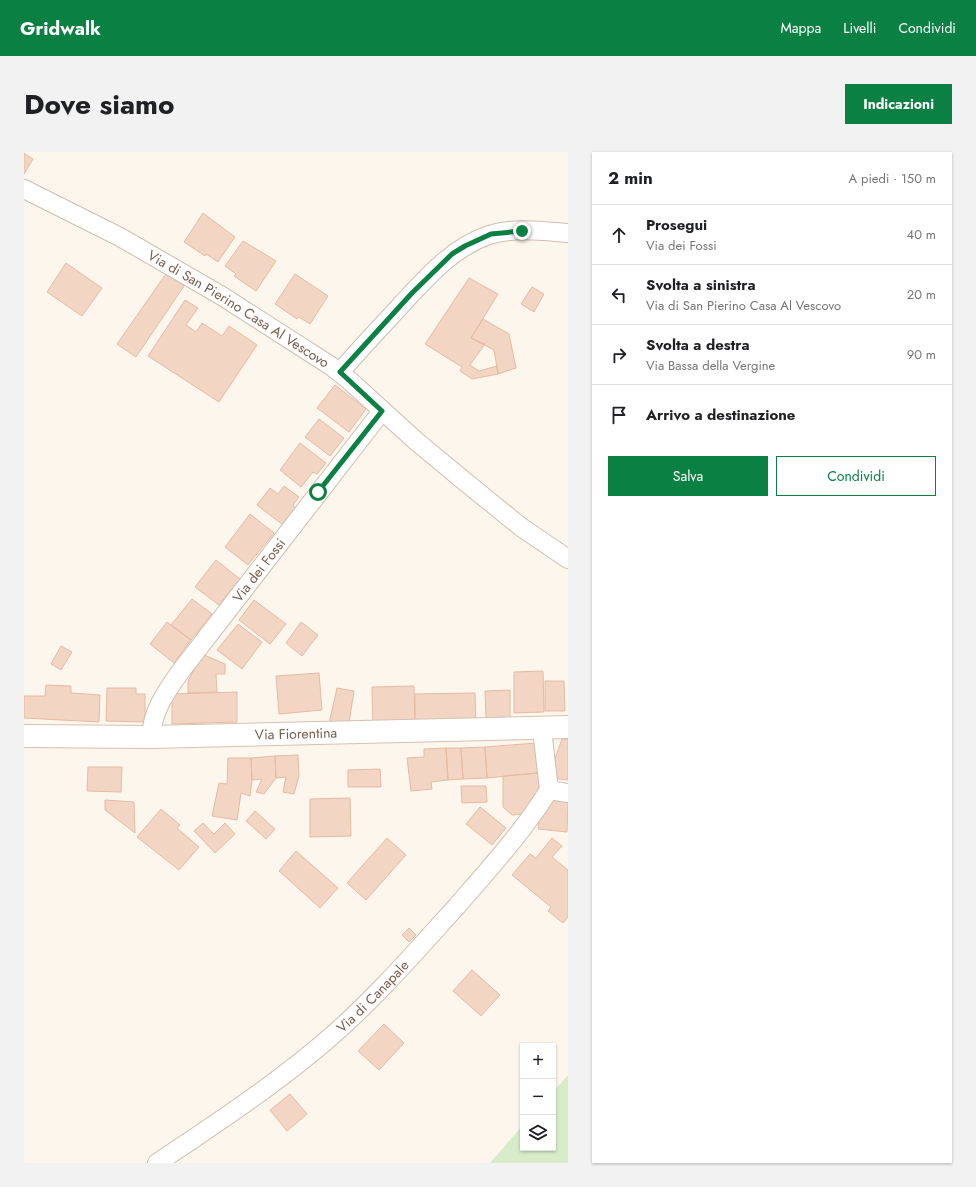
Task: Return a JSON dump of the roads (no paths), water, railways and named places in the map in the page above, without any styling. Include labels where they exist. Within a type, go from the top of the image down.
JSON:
[{"type":"street","name":"Via di San Pierino Casa Al Vescovo","points":[[24,189],[120,237],[222,296],[340,372],[416,441],[520,527],[568,559]]},
{"type":"street","points":[[340,372],[412,293],[444,262],[465,246],[491,234],[522,231],[568,233]]},
{"type":"street","name":"Via dei Fossi","points":[[150,737],[151,724],[156,710],[180,672],[382,411]]},
{"type":"street","name":"Via Fiorentina","points":[[24,736],[150,737],[542,729],[568,727]]},
{"type":"street","points":[[542,729],[549,790],[568,793]]},
{"type":"street","name":"Via di Canapale","points":[[157,1163],[251,1098],[336,1032],[408,961],[488,870],[525,825],[549,790]]}]
